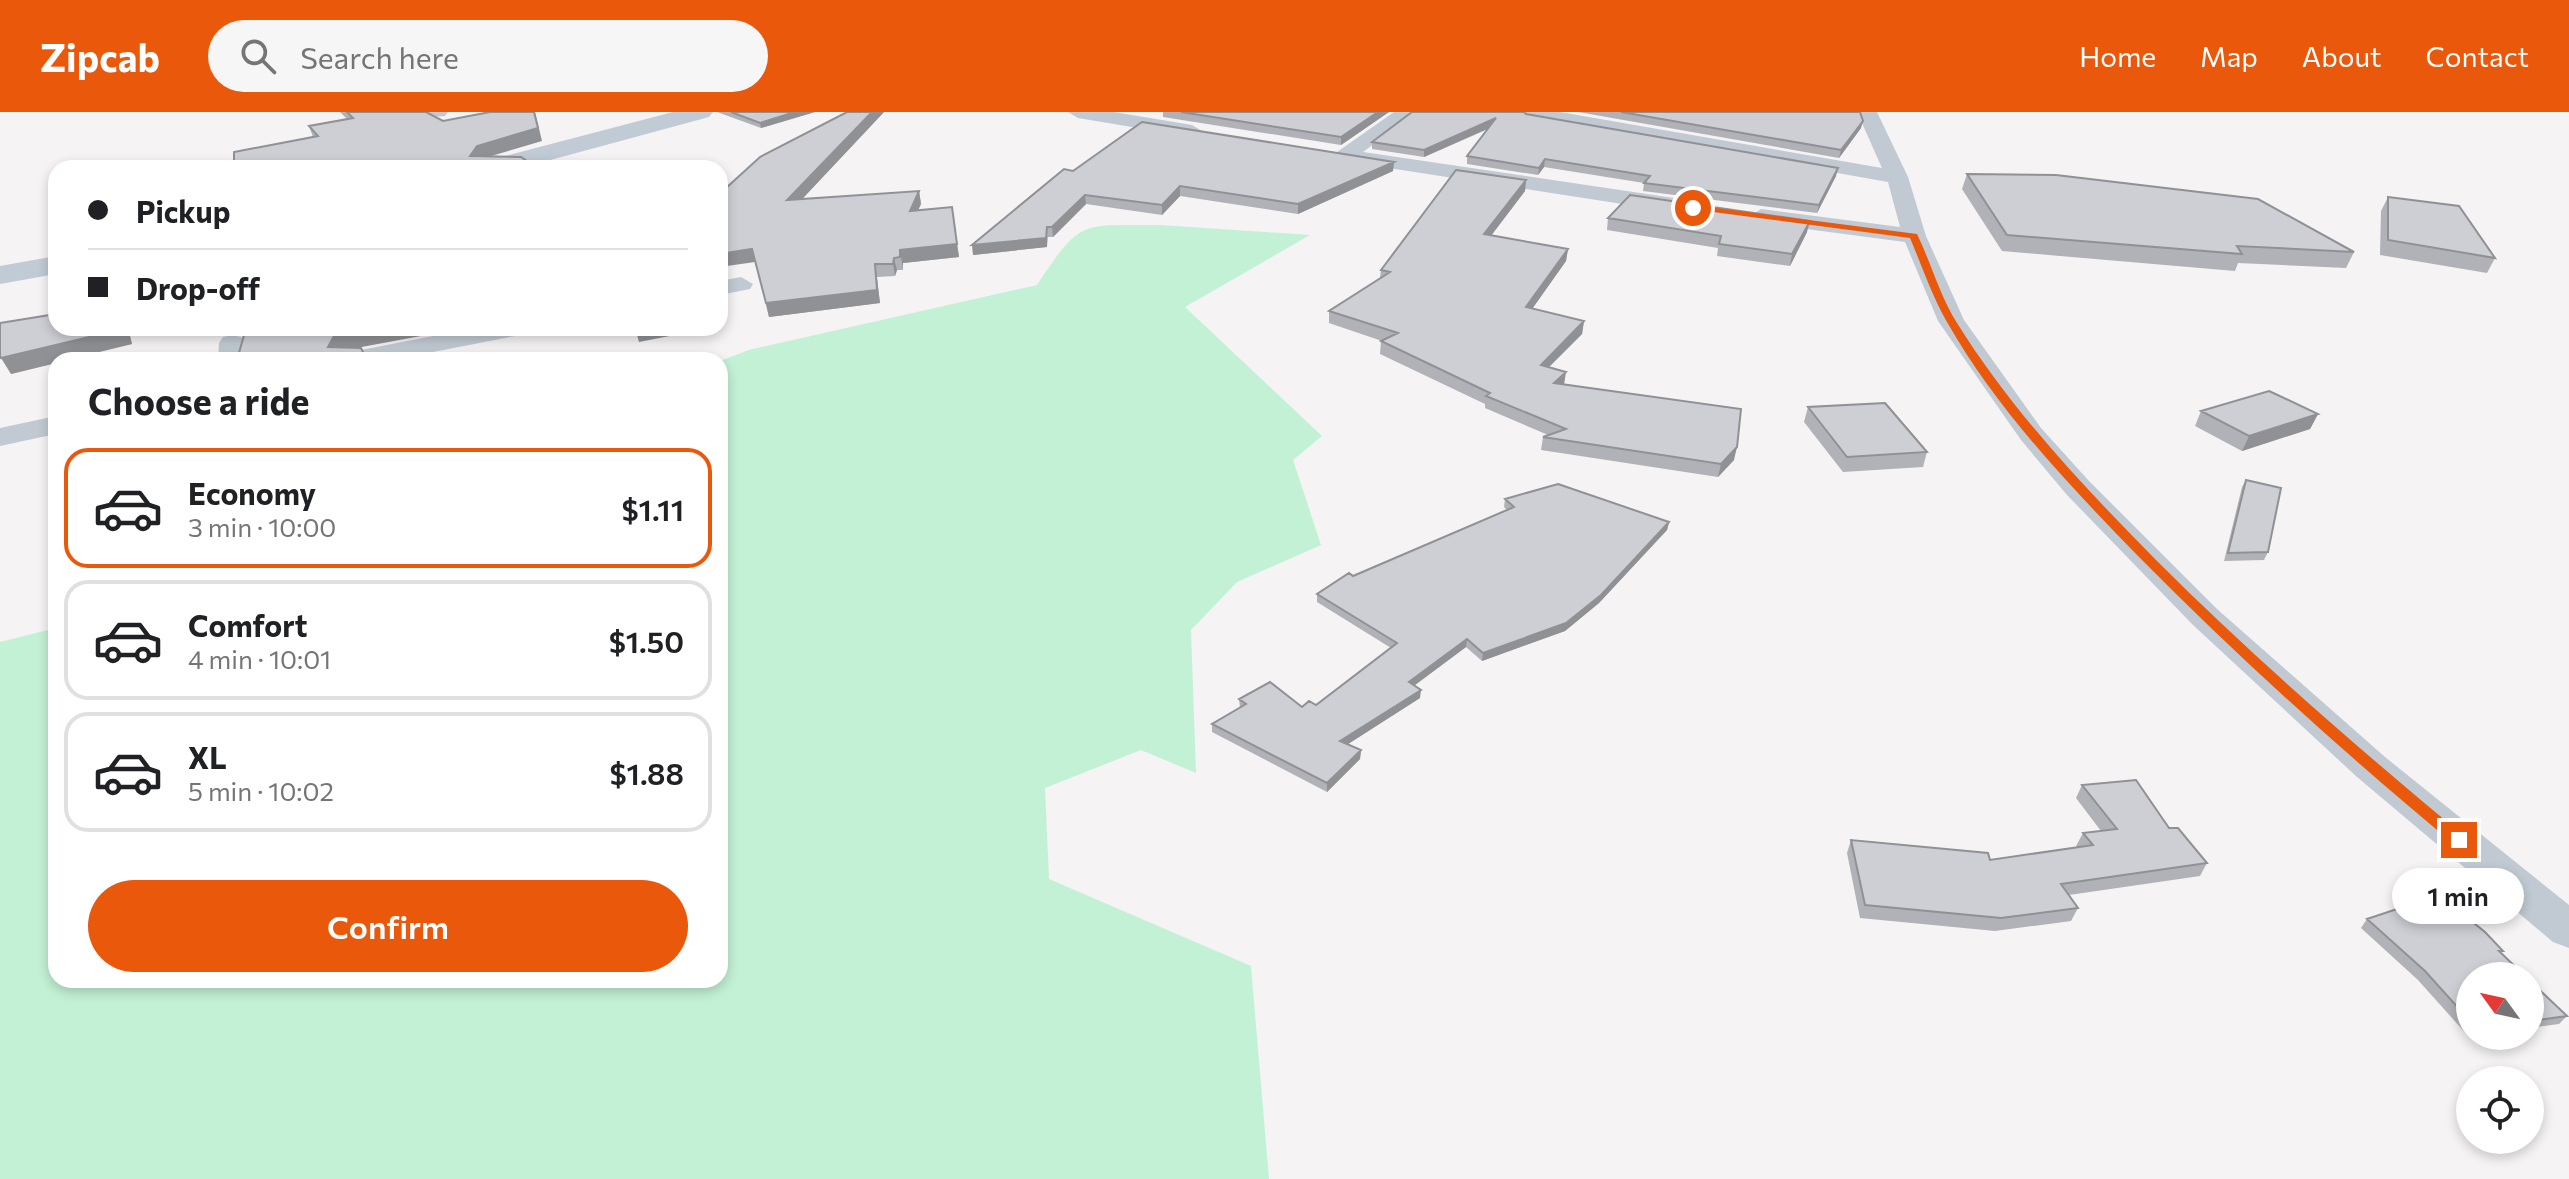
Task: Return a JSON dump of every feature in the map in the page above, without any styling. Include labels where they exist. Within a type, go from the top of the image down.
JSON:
[{"type":"main road","points":[[518,160],[668,116],[701,112]]},
{"type":"main road","points":[[0,275],[48,266]]},
{"type":"street","points":[[1078,112],[1220,136]]},
{"type":"street","points":[[1344,156],[1407,112]]},
{"type":"street","points":[[1526,112],[1897,177]]},
{"type":"street","points":[[1867,112],[1897,177],[1914,236],[1951,321],[2031,434],[2078,488],[2205,617],[2347,746],[2569,930]]},
{"type":"street","points":[[1313,151],[1709,210]]},
{"type":"street","points":[[1740,214],[1914,236]]},
{"type":"street","points":[[392,352],[474,336]]},
{"type":"street","points":[[0,437],[48,427]]},
{"type":"green space","points":[[1098,226],[1310,235],[1185,307],[1322,436],[1293,460],[1321,545],[1237,582],[1191,630],[1196,773],[1141,750],[1045,788],[1049,879],[1251,966],[1269,1179],[0,1179],[0,642],[48,630],[48,988],[728,988],[728,358],[749,350],[1037,285],[1075,236]]},
{"type":"building","points":[[347,112],[426,112],[443,121],[490,112],[534,112],[538,128],[477,146],[470,156],[521,157],[525,160],[234,160],[234,152],[318,136],[309,126],[353,118]]},
{"type":"building","points":[[731,112],[795,112],[760,123]]},
{"type":"building","points":[[847,112],[872,112],[787,200],[919,191],[910,211],[952,207],[957,244],[900,250],[900,257],[894,258],[893,264],[875,264],[877,290],[766,303],[752,249],[728,253],[728,186],[760,157]]},
{"type":"building","points":[[1181,112],[1378,112],[1341,137]]},
{"type":"building","points":[[1412,112],[1524,112],[1838,168],[1819,205],[1644,183],[1650,176],[1545,159],[1539,168],[1467,156],[1496,118],[1424,150],[1372,142]]},
{"type":"building","points":[[1621,112],[1860,112],[1863,121],[1841,150]]},
{"type":"building","points":[[1142,122],[1394,162],[1298,204],[1180,186],[1162,205],[1085,195],[1052,227],[1047,227],[1046,238],[972,245],[1064,169],[1073,171]]},
{"type":"building","points":[[1456,170],[1526,180],[1484,234],[1568,249],[1526,307],[1584,321],[1541,365],[1566,372],[1554,383],[1741,409],[1737,447],[1721,464],[1543,437],[1566,429],[1486,396],[1490,393],[1381,341],[1398,333],[1329,311],[1390,272],[1381,270]]},
{"type":"building","points":[[1967,174],[2056,175],[2258,199],[2354,252],[2237,246],[2242,254],[2007,235]]},
{"type":"building","points":[[1630,195],[1810,221],[1792,254],[1719,244],[1721,236],[1608,218]]},
{"type":"building","points":[[2388,197],[2459,206],[2495,258],[2388,240]]},
{"type":"building","points":[[48,315],[48,336],[94,336],[1,358],[0,323]]},
{"type":"building","points":[[244,336],[334,336],[328,347],[361,348],[363,352],[239,352]]},
{"type":"building","points":[[2269,391],[2318,414],[2249,436],[2201,411]]},
{"type":"building","points":[[1885,403],[1927,452],[1847,457],[1808,407]]},
{"type":"building","points":[[2246,480],[2281,488],[2268,552],[2228,553]]},
{"type":"building","points":[[1558,484],[1669,522],[1601,595],[1566,623],[1483,653],[1467,639],[1409,682],[1421,690],[1340,741],[1361,750],[1327,783],[1212,724],[1246,704],[1239,699],[1270,682],[1302,707],[1309,701],[1316,705],[1397,643],[1317,594],[1349,573],[1353,576],[1514,507],[1505,499]]},
{"type":"building","points":[[2136,780],[2169,828],[2178,828],[2207,863],[2061,884],[2078,908],[2001,918],[1865,905],[1851,840],[1988,853],[1990,860],[2093,845],[2083,833],[2117,829],[2082,785]]},
{"type":"building","points":[[2439,895],[2485,932],[2510,962],[2456,962],[2456,1005],[2425,971],[2367,919]]},
{"type":"building","points":[[2544,994],[2567,1016],[2544,1019]]},
{"type":"route","points":[[1693,208],[1914,236],[1951,321],[2031,434],[2078,488],[2205,617],[2371,767],[2459,840]]}]
